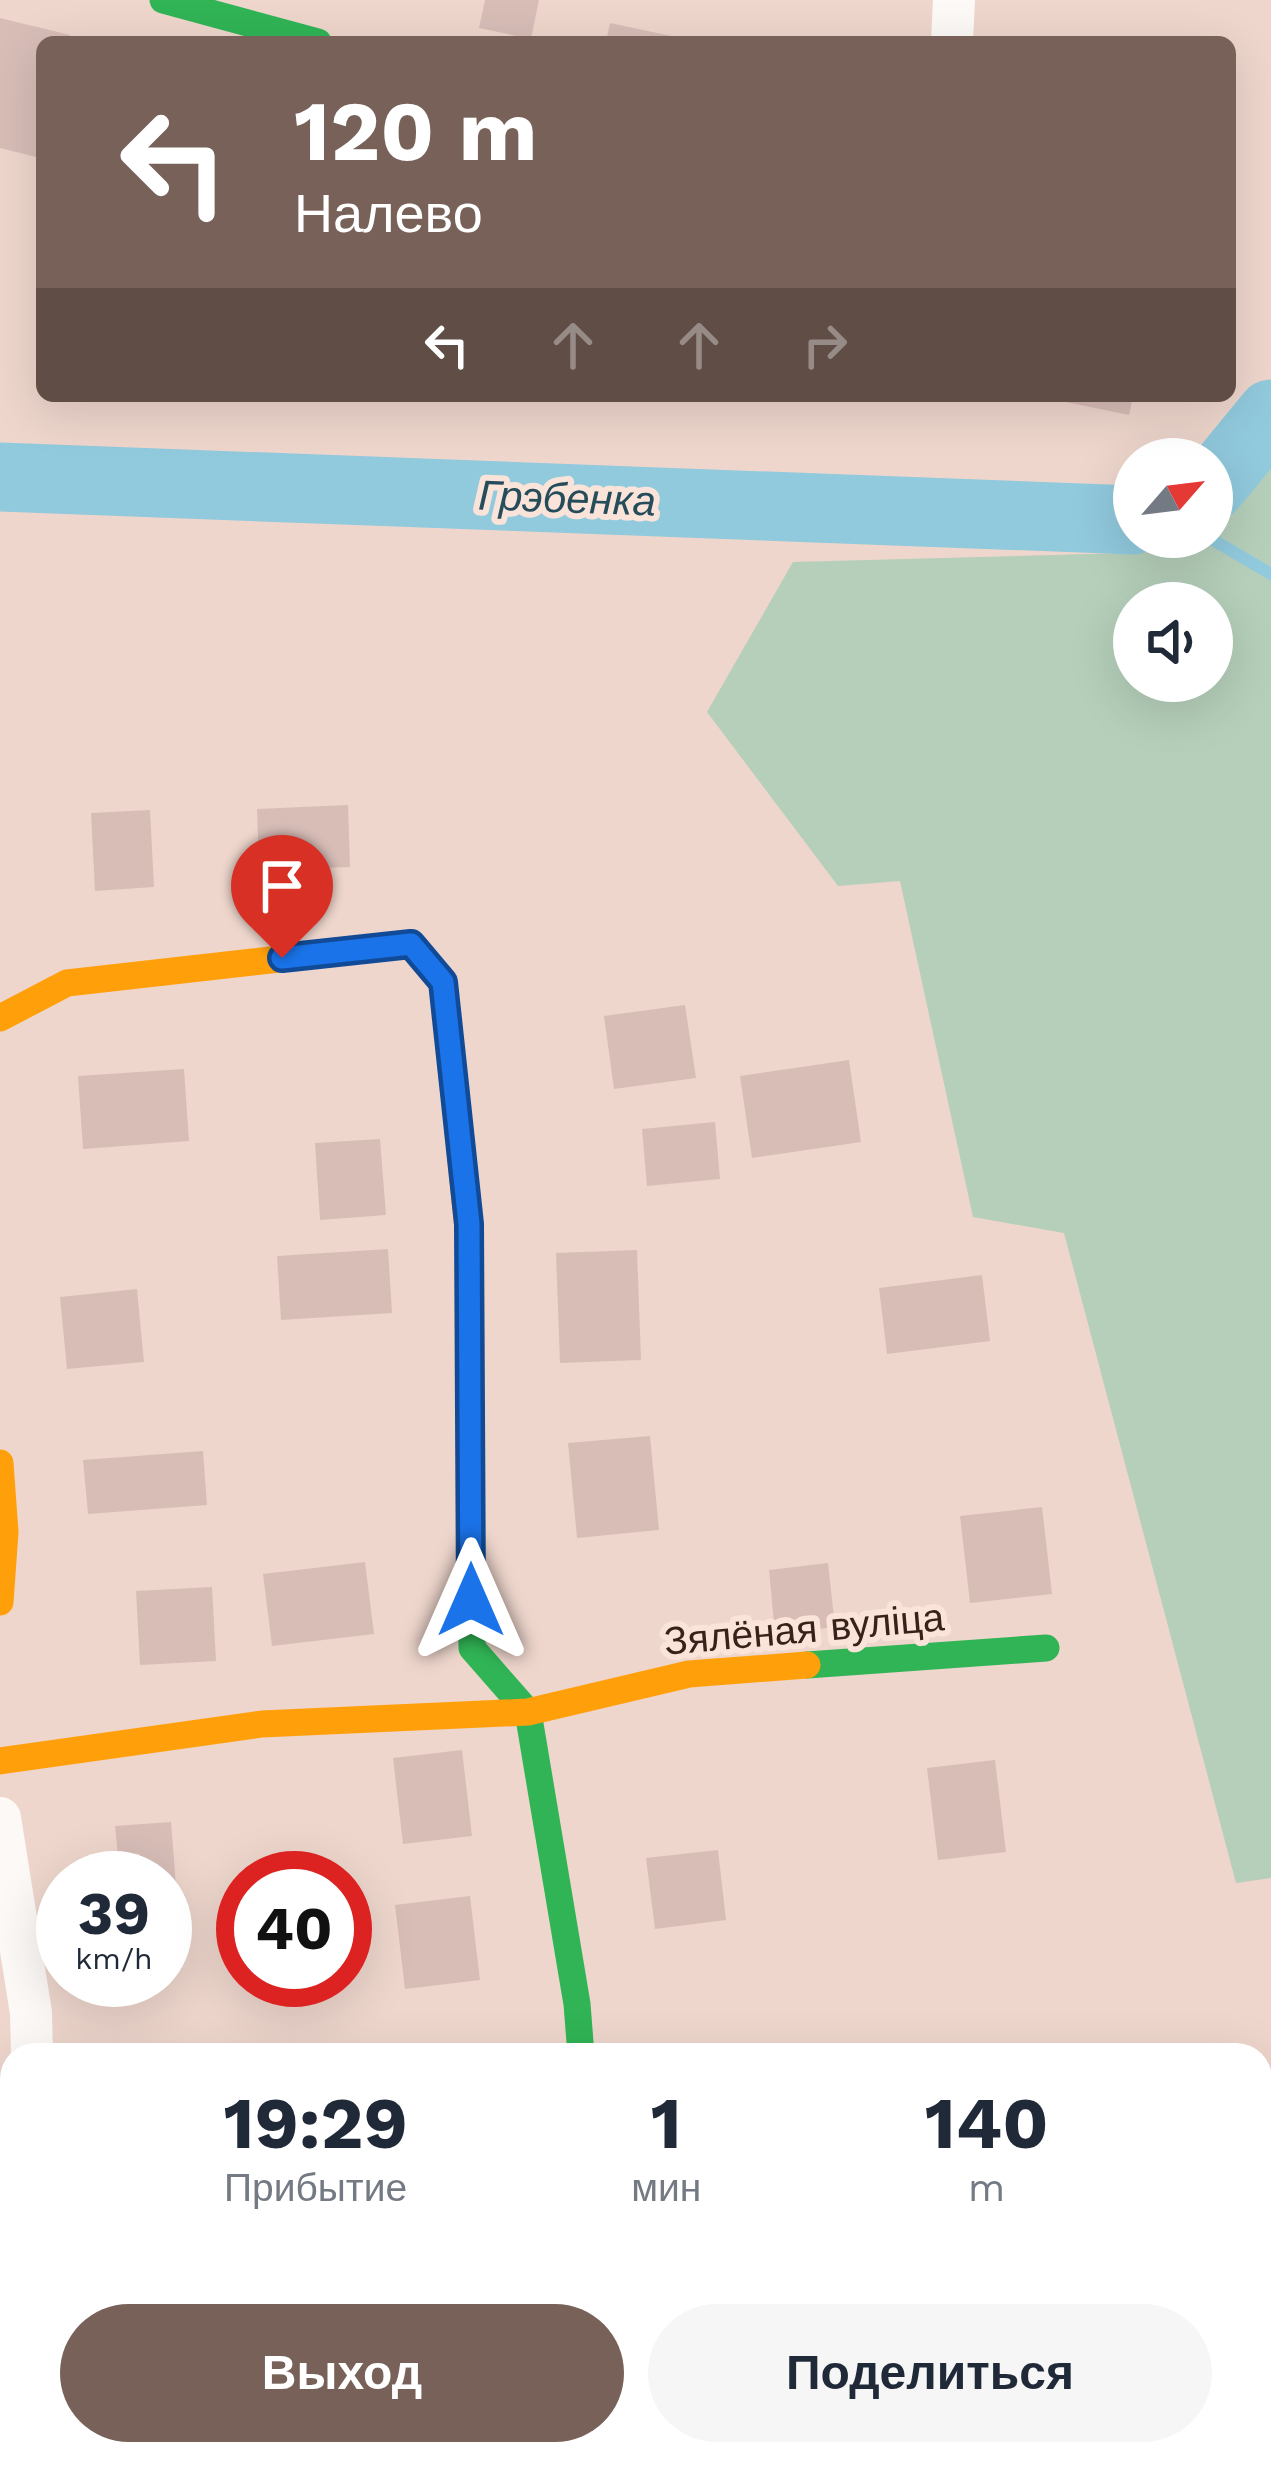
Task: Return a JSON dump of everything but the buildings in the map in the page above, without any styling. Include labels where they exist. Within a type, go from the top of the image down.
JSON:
[{"type":"street","points":[[164,0],[296,36]]},
{"type":"street","points":[[952,36],[954,0]]},
{"type":"street","points":[[0,1018],[67,983],[411,944],[443,982],[469,1224],[472,1648],[528,1712],[580,2043]]},
{"type":"street","points":[[0,1463],[5,1532],[0,1602]]},
{"type":"street","name":"Зялёная вуліца","points":[[0,1761],[262,1724],[528,1712],[689,1673],[1046,1648]]},
{"type":"street","points":[[0,1818],[31,2012],[32,2043]]},
{"type":"green space","points":[[1271,410],[1271,1878],[1236,1883],[1064,1233],[973,1217],[900,881],[838,886],[707,712],[793,562],[1113,553],[1113,558],[1233,558],[1233,483]]},
{"type":"waterway","name":"Грэбенка","points":[[1233,460],[1271,414]]},
{"type":"waterway","name":"Грэбенка","points":[[0,477],[1113,519]]},
{"type":"waterway","points":[[1233,552],[1271,574]]},
{"type":"traffic: fast","points":[[163,0],[296,36]]},
{"type":"traffic: fast","points":[[469,1240],[472,1648],[528,1712],[580,2043]]},
{"type":"traffic: fast","points":[[807,1665],[1046,1648]]},
{"type":"traffic: slow","points":[[0,1018],[67,983],[411,944],[443,982],[469,1240]]},
{"type":"traffic: slow","points":[[0,1463],[5,1532],[0,1602]]},
{"type":"traffic: slow","points":[[0,1761],[262,1724],[528,1712],[689,1674],[807,1665]]},
{"type":"route","points":[[282,958],[411,944],[443,982],[469,1224],[471,1600]]}]
